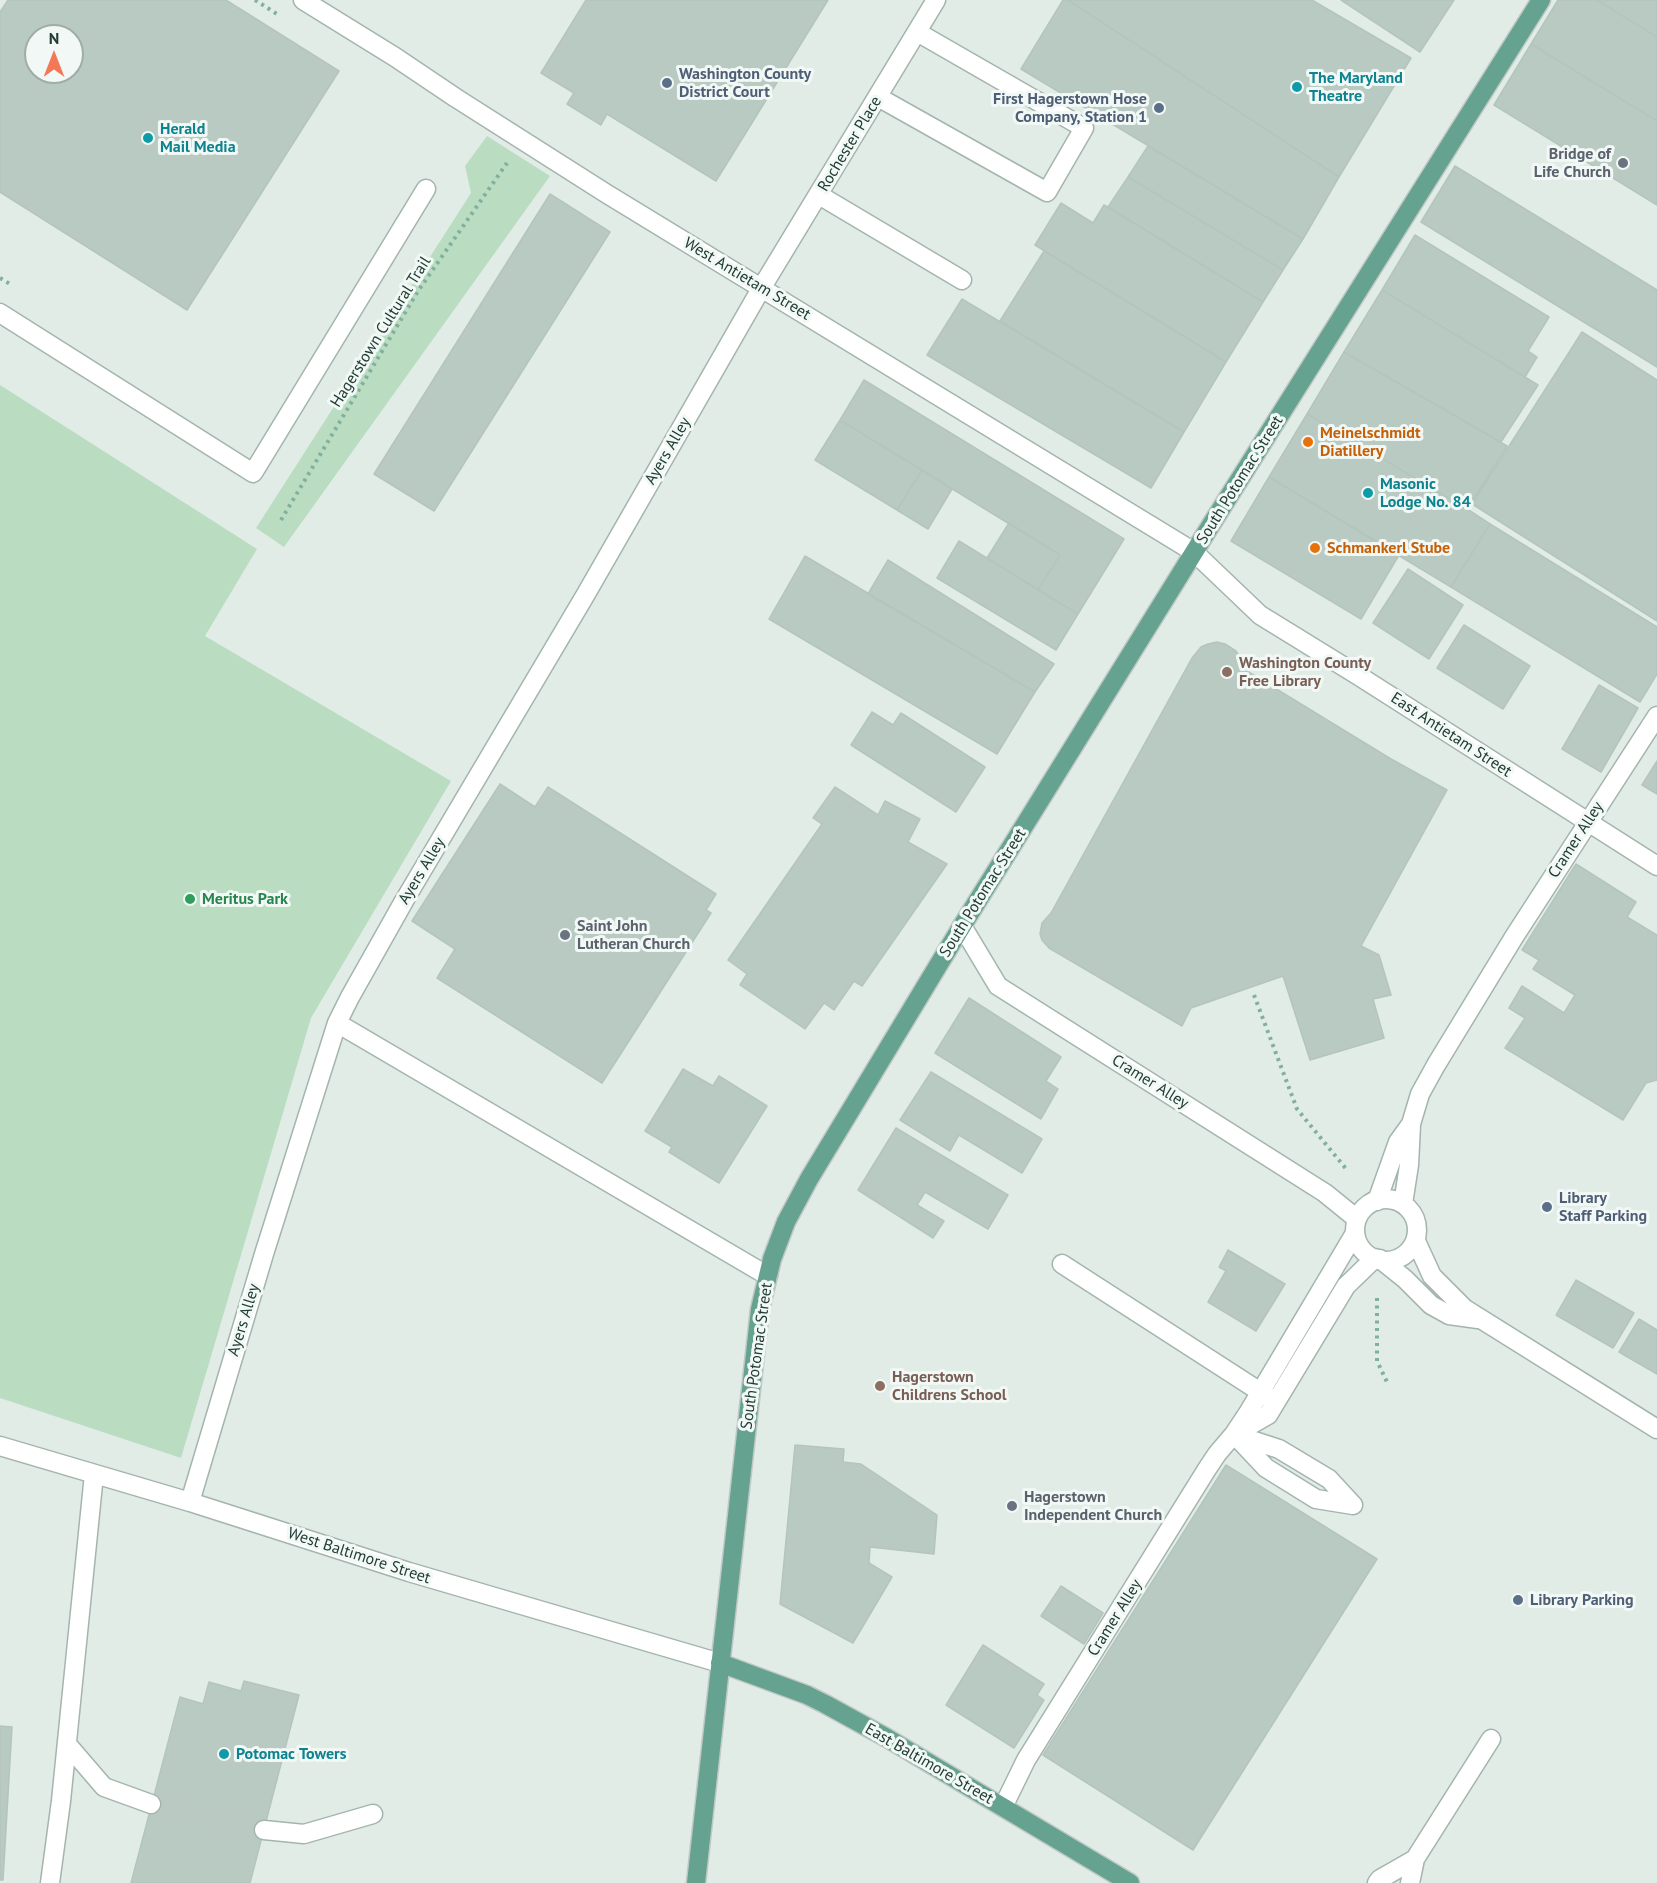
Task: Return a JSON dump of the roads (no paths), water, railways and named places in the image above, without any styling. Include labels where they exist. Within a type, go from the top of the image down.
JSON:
[{"type":"main road","name":"South Potomac Street","points":[[696,1883],[760,1309],[772,1259],[786,1222],[809,1179],[962,926],[1541,0]]},
{"type":"main road","name":"East Baltimore Street","points":[[720,1663],[807,1695],[825,1704],[887,1738],[1130,1883]]},
{"type":"street","name":"West Antietam Street","points":[[303,0],[607,194],[1194,552]]},
{"type":"street","name":"Rochester Place","points":[[762,287],[936,0]]},
{"type":"street","points":[[878,97],[1047,192],[1084,128],[917,32]]},
{"type":"street","points":[[0,313],[253,473],[426,189]]},
{"type":"street","points":[[819,195],[962,280]]},
{"type":"street","name":"Ayers Alley","points":[[190,1502],[260,1265],[337,1023],[404,901],[586,594],[762,287]]},
{"type":"street","name":"East Antietam Street","points":[[1194,552],[1260,615],[1657,866]]},
{"type":"street","name":"Cramer Alley","points":[[1403,1204],[1409,1165],[1411,1124],[1420,1094],[1514,936],[1657,716]]},
{"type":"street","name":"Cramer Alley","points":[[962,926],[998,986],[1325,1194],[1356,1226],[1360,1246],[1369,1256],[1396,1260],[1408,1252],[1416,1241]]},
{"type":"street","points":[[337,1023],[768,1275]]},
{"type":"street","name":"Cramer Alley","points":[[1003,1807],[1026,1760],[1207,1469],[1234,1434],[1260,1393],[1365,1208],[1377,1201],[1398,1142],[1411,1124]]},
{"type":"street","points":[[1377,1201],[1390,1199],[1403,1204],[1413,1214],[1418,1227],[1416,1241],[1432,1276],[1465,1310],[1657,1429]]},
{"type":"street","points":[[1377,1259],[1405,1279],[1431,1305],[1449,1315],[1479,1319]]},
{"type":"street","name":"Cramer Alley","points":[[1234,1434],[1268,1415],[1346,1286],[1377,1259]]},
{"type":"street","points":[[1062,1264],[1276,1402]]},
{"type":"street","points":[[1234,1434],[1279,1449],[1329,1479],[1353,1505],[1316,1498],[1266,1468],[1234,1434]]},
{"type":"street","name":"West Baltimore Street","points":[[0,1446],[190,1502],[410,1572],[720,1663]]},
{"type":"street","points":[[52,1881],[94,1474]]},
{"type":"street","points":[[1410,1883],[1415,1859],[1491,1740]]},
{"type":"street","points":[[67,1744],[104,1787],[151,1804]]},
{"type":"street","points":[[264,1830],[304,1834],[373,1814]]},
{"type":"street","points":[[1377,1883],[1415,1859]]},
{"type":"tunnel","points":[[151,1804],[264,1830]]},
{"type":"place","name":"Washington County District Court","points":[[667,83]]},
{"type":"place","name":"The Maryland Theatre","points":[[1297,87]]},
{"type":"place","name":"First Hagerstown Hose Company, Station 1","points":[[1159,108]]},
{"type":"place","name":"Herald Mail Media","points":[[148,138]]},
{"type":"place","name":"Bridge of Life Church","points":[[1623,163]]},
{"type":"place","name":"Meinelschmidt Diatillery","points":[[1308,442]]},
{"type":"place","name":"Masonic Lodge No. 84","points":[[1368,493]]},
{"type":"place","name":"Schmankerl Stube","points":[[1315,548]]},
{"type":"place","name":"Washington County Free Library","points":[[1227,672]]},
{"type":"place","name":"Meritus Park","points":[[190,899]]},
{"type":"place","name":"Saint John Lutheran Church","points":[[565,935]]},
{"type":"place","name":"Library Staff Parking","points":[[1547,1207]]},
{"type":"place","name":"Hagerstown Childrens School","points":[[880,1386]]},
{"type":"place","name":"Hagerstown Independent Church","points":[[1012,1506]]},
{"type":"place","name":"Library Parking","points":[[1518,1600]]},
{"type":"place","name":"Potomac Towers","points":[[224,1754]]}]
